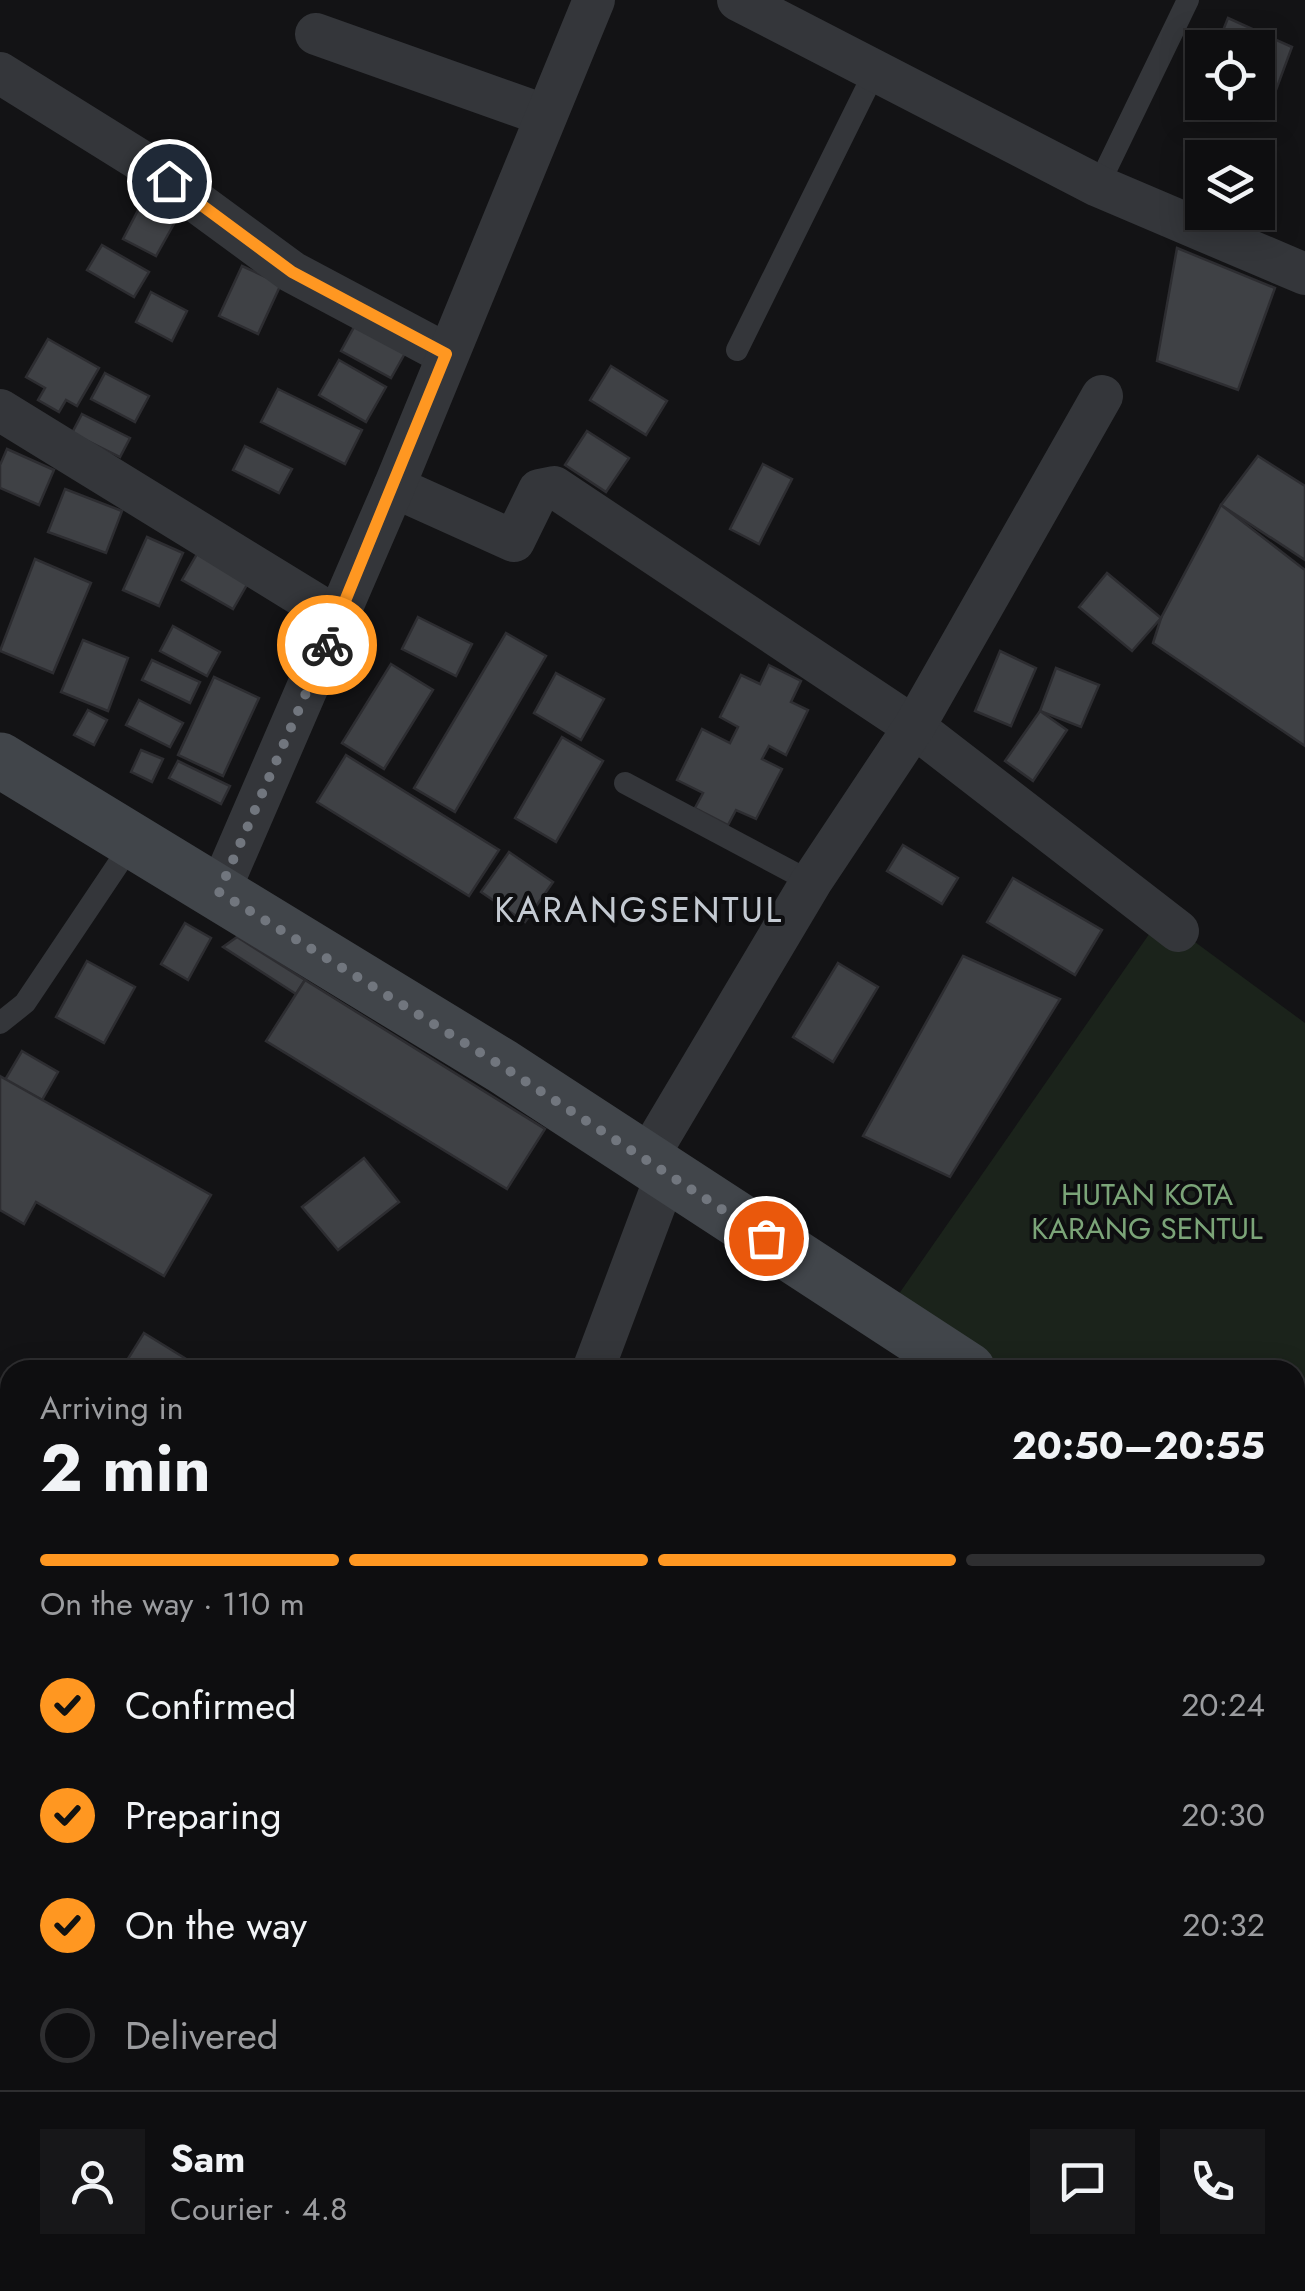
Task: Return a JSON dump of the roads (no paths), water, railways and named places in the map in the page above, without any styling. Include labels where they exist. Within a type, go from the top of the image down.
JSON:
[{"type":"main road","points":[[0,760],[657,1166],[953,1360]]},
{"type":"street","points":[[219,892],[394,487],[594,0]]},
{"type":"street","points":[[738,0],[1098,186],[1305,274]]},
{"type":"street","points":[[316,34],[544,114]]},
{"type":"street","points":[[0,74],[138,158],[292,272],[446,354]]},
{"type":"street","points":[[597,1360],[657,1166],[811,882],[914,727],[1102,396]]},
{"type":"street","points":[[0,410],[338,618]]},
{"type":"street","points":[[394,487],[514,541],[539,490],[554,487],[914,727],[1178,931]]},
{"type":"lane","points":[[1098,186],[1188,0]]},
{"type":"lane","points":[[737,350],[876,68]]},
{"type":"lane","points":[[625,783],[811,882]]},
{"type":"lane","points":[[0,1023],[26,1002],[132,842]]},
{"type":"district","name":"KARANGSENTUL","points":[[639,910]]},
{"type":"park label","name":"HUTAN KOTA KARANG SENTUL","points":[[1147,1212]]}]
